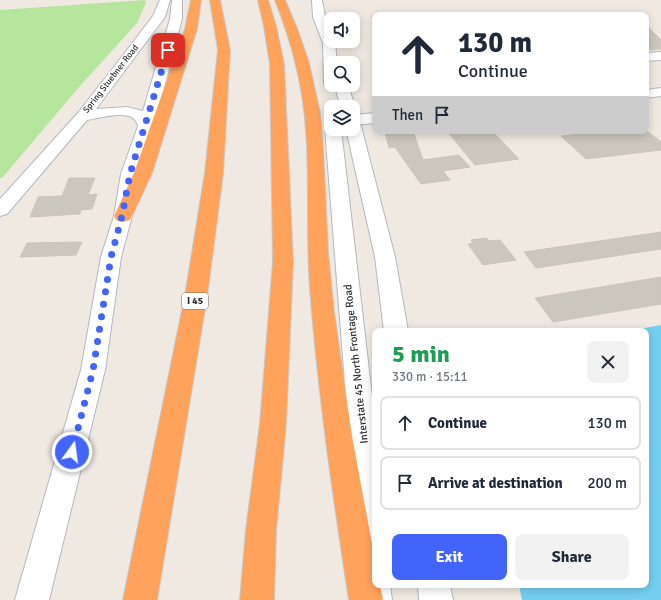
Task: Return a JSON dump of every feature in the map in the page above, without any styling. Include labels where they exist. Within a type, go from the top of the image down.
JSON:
[{"type":"highway","points":[[122,216],[143,173],[191,28],[196,0]]},
{"type":"highway","name":"I 45","points":[[140,600],[196,296],[214,173],[224,50],[215,0]]},
{"type":"highway","points":[[256,600],[261,530],[273,424],[283,262],[277,64],[270,26],[263,0]]},
{"type":"highway","points":[[280,0],[289,20],[301,57],[314,129],[319,269],[327,357],[346,486],[366,600]]},
{"type":"main road","name":"Spring Stuebner Road","points":[[0,210],[82,117],[159,17],[165,0]]},
{"type":"main road","points":[[32,600],[93,370],[111,257],[122,216],[130,174],[146,126],[176,19],[177,0]]},
{"type":"main road","points":[[317,0],[319,17],[324,30]]},
{"type":"main road","points":[[331,92],[332,100]]},
{"type":"main road","points":[[649,94],[661,92]]},
{"type":"main road","name":"Spring Stuebner Road","points":[[82,117],[116,112],[130,112],[140,116],[146,126]]},
{"type":"main road","points":[[360,119],[372,118]]},
{"type":"main road","name":"Interstate 45 North Frontage Road","points":[[334,136],[368,490],[372,553]]},
{"type":"main road","points":[[355,136],[385,258],[396,328]]},
{"type":"main road","name":"Interstate 45 North Frontage Road","points":[[374,588],[375,600]]},
{"type":"main road","points":[[434,588],[436,600]]},
{"type":"street","points":[[649,57],[661,56]]},
{"type":"green space","points":[[145,0],[146,3],[137,23],[80,86],[2,178],[0,178],[0,10]]},
{"type":"water","points":[[661,325],[661,600],[522,600],[520,588],[649,588],[649,328],[644,328]]},
{"type":"building","points":[[649,28],[661,40],[661,49],[649,50]]},
{"type":"building","points":[[649,133],[661,142],[661,150],[586,159],[561,136],[573,135],[572,134],[649,134]]},
{"type":"building","points":[[386,134],[414,134],[423,160],[459,155],[470,167],[443,171],[450,180],[421,184],[395,147],[389,148]]},
{"type":"building","points":[[449,134],[495,134],[519,159],[475,165]]},
{"type":"building","points":[[69,178],[95,178],[88,195],[97,194],[92,209],[81,210],[80,214],[30,217],[38,197],[62,196]]},
{"type":"building","points":[[661,232],[661,249],[536,268],[524,252]]},
{"type":"building","points":[[487,238],[489,241],[500,240],[516,260],[483,265],[468,244],[473,243],[471,240]]},
{"type":"building","points":[[82,242],[76,255],[20,257],[27,243]]},
{"type":"building","points":[[661,277],[661,304],[553,322],[535,298]]},
{"type":"route","points":[[72,452],[93,370],[111,257],[122,216],[130,174],[146,126],[168,50]]}]
